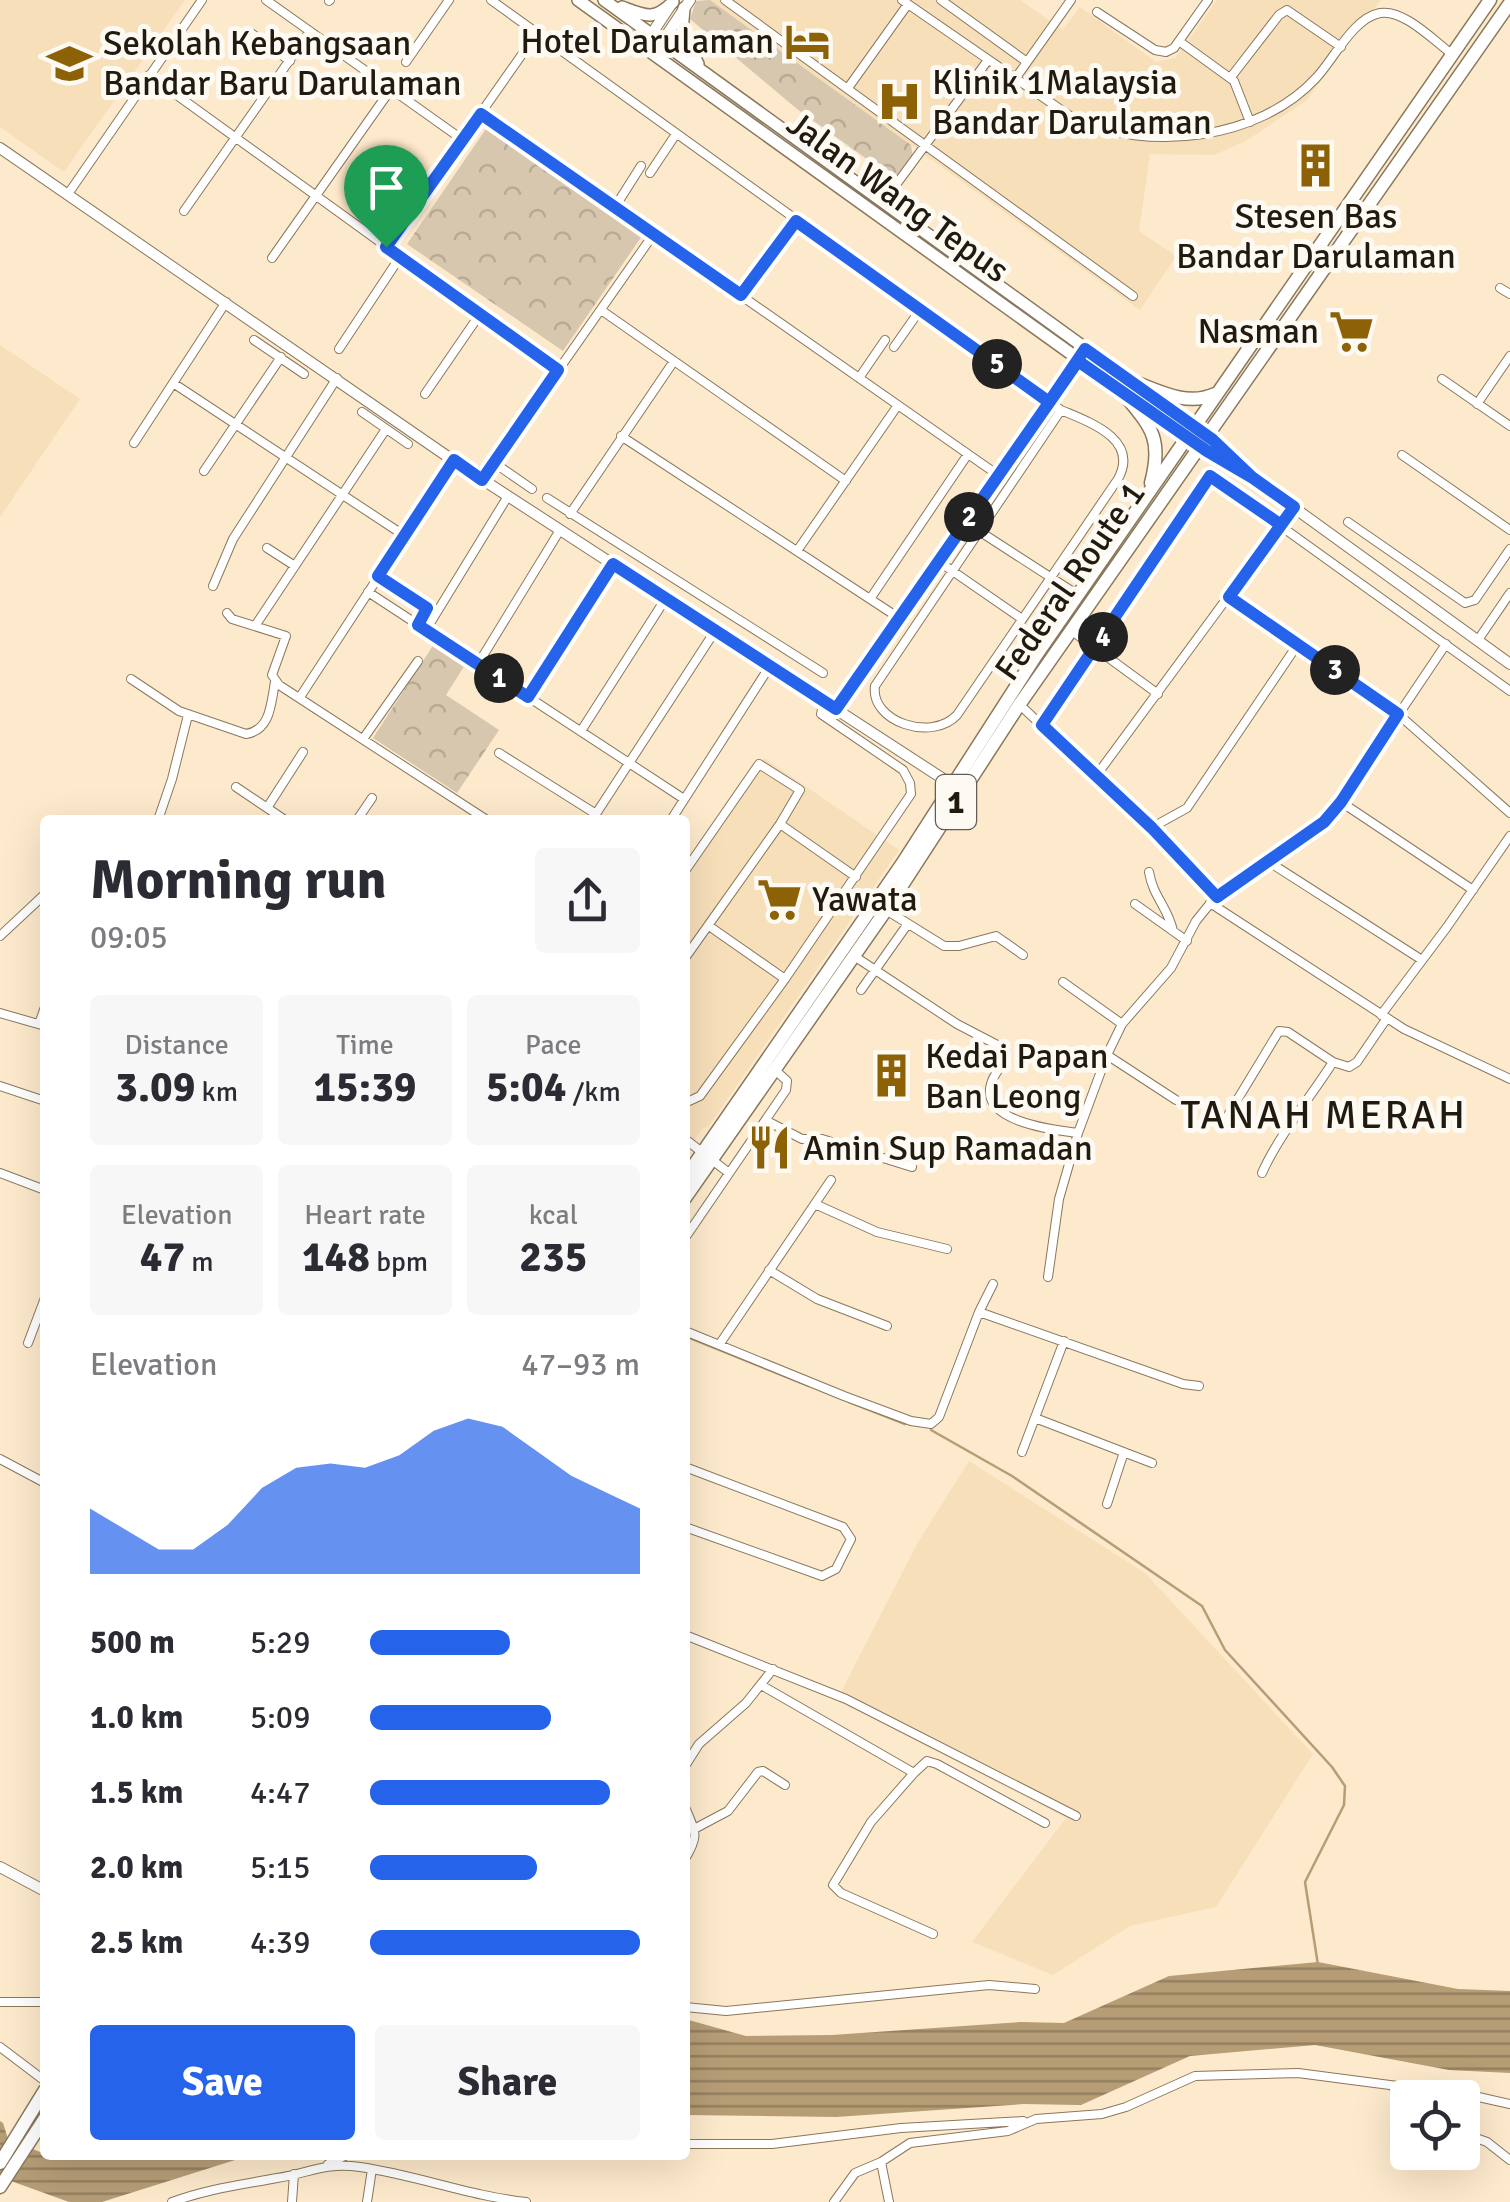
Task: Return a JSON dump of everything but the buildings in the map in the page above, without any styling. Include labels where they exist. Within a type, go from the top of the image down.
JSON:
[{"type":"highway","name":"Federal Route 1","points":[[690,1189],[708,1155],[1078,595],[1490,0]]},
{"type":"highway","name":"Federal Route 1","points":[[690,1173],[775,1070],[886,910],[1019,705],[1510,3]]},
{"type":"highway","points":[[1127,387],[1180,399],[1205,398],[1218,392]]},
{"type":"highway","points":[[1127,387],[1156,440],[1157,462],[1150,490]]},
{"type":"highway","points":[[0,2163],[36,2124]]},
{"type":"highway","points":[[0,2187],[36,2124]]},
{"type":"main road","name":"Jalan Wang Tepus","points":[[578,0],[1204,442]]},
{"type":"main road","name":"Jalan Wang Tepus","points":[[604,0],[884,201],[1082,355]]},
{"type":"main road","points":[[604,0],[647,16],[662,14],[680,3],[686,42],[706,74]]},
{"type":"street","points":[[68,194],[202,0]]},
{"type":"street","points":[[266,0],[463,140]]},
{"type":"street","points":[[406,62],[449,0]]},
{"type":"street","points":[[491,0],[1049,402],[1116,438],[1123,465],[1118,479],[957,715],[937,728],[911,728],[874,700],[877,681],[1061,410]]},
{"type":"street","points":[[725,0],[1134,296]]},
{"type":"street","points":[[941,0],[1027,62]]},
{"type":"street","points":[[1014,79],[1071,0]]},
{"type":"street","points":[[1096,12],[1155,50],[1166,52],[1174,48],[1208,0]]},
{"type":"street","points":[[848,88],[904,2],[1072,118],[1126,133],[1179,135],[1250,122],[1308,87],[1361,24],[1375,14],[1385,12],[1402,18],[1452,54]]},
{"type":"street","points":[[1379,2],[1385,12]]},
{"type":"street","points":[[649,51],[680,3]]},
{"type":"street","points":[[1230,77],[1287,10],[1341,47]]},
{"type":"street","points":[[184,211],[310,32]]},
{"type":"street","points":[[251,33],[290,61]]},
{"type":"street","points":[[386,247],[537,33]]},
{"type":"street","points":[[1184,44],[1230,77],[1238,87],[1250,122]]},
{"type":"street","points":[[884,201],[988,60]]},
{"type":"street","points":[[149,75],[558,370]]},
{"type":"street","points":[[272,258],[391,89]]},
{"type":"street","points":[[481,114],[998,475]]},
{"type":"street","points":[[650,173],[676,134]]},
{"type":"street","points":[[0,148],[482,480],[952,784]]},
{"type":"street","points":[[615,207],[641,166]]},
{"type":"street","points":[[741,295],[796,221]]},
{"type":"street","points":[[482,480],[653,235]]},
{"type":"street","points":[[339,348],[400,257]]},
{"type":"street","points":[[1500,288],[1510,294]]},
{"type":"street","points":[[134,443],[226,302]]},
{"type":"street","points":[[600,310],[846,481]]},
{"type":"street","points":[[894,347],[920,310]]},
{"type":"street","points":[[426,394],[480,314]]},
{"type":"street","points":[[254,340],[304,374]]},
{"type":"street","points":[[859,378],[884,340]]},
{"type":"street","points":[[836,709],[1082,355]]},
{"type":"street","points":[[1477,404],[1510,356]]},
{"type":"street","points":[[204,471],[281,357]]},
{"type":"street","points":[[570,514],[674,360]]},
{"type":"street","points":[[212,586],[233,539],[337,378]]},
{"type":"street","points":[[1442,379],[1510,426]]},
{"type":"street","points":[[173,383],[405,536]]},
{"type":"street","points":[[797,552],[898,405]]},
{"type":"street","points":[[362,412],[408,444]]},
{"type":"street","points":[[255,626],[386,429]]},
{"type":"street","points":[[621,436],[899,618]]},
{"type":"street","points":[[1204,442],[1510,664]]},
{"type":"street","points":[[870,599],[968,454]]},
{"type":"street","points":[[1402,455],[1510,530]]},
{"type":"street","points":[[300,696],[454,460]]},
{"type":"street","points":[[493,462],[532,489]]},
{"type":"street","points":[[1042,725],[1211,476],[1510,691]]},
{"type":"street","points":[[422,627],[508,496]]},
{"type":"street","points":[[546,498],[824,672]]},
{"type":"street","points":[[1096,776],[1294,507]]},
{"type":"street","points":[[1348,522],[1465,602],[1475,600],[1510,549]]},
{"type":"street","points":[[478,664],[560,530]]},
{"type":"street","points":[[978,530],[1078,595]]},
{"type":"street","points":[[267,548],[296,566]]},
{"type":"street","points":[[938,561],[1022,619]]},
{"type":"street","points":[[528,697],[613,564]]},
{"type":"street","points":[[378,576],[427,608],[422,627]]},
{"type":"street","points":[[368,592],[684,799]]},
{"type":"street","points":[[1478,640],[1510,593]]},
{"type":"street","points":[[1229,597],[1398,714],[1510,813]]},
{"type":"street","points":[[581,732],[666,598]]},
{"type":"street","points":[[130,679],[188,716],[234,732],[256,732],[264,726],[275,682],[272,675],[286,636],[232,619],[227,613]]},
{"type":"street","points":[[595,815],[716,631]]},
{"type":"street","points":[[1072,631],[1158,694]]},
{"type":"street","points":[[1152,828],[1187,808],[1298,644]]},
{"type":"street","points":[[1048,1277],[1059,1199],[1078,1133],[1122,1024],[1171,968],[1214,900],[1315,829],[1341,802],[1446,644]]},
{"type":"street","points":[[363,739],[418,661]]},
{"type":"street","points":[[674,815],[770,666]]},
{"type":"street","points":[[275,682],[479,815]]},
{"type":"street","points":[[690,1101],[700,1096],[785,979],[911,794],[907,776],[820,714],[824,701]]},
{"type":"street","points":[[1019,705],[1152,828],[1214,900],[1384,1016],[1510,1078]]},
{"type":"street","points":[[160,815],[188,716]]},
{"type":"street","points":[[890,762],[898,749]]},
{"type":"street","points":[[266,808],[303,752]]},
{"type":"street","points":[[499,753],[591,815]]},
{"type":"street","points":[[690,865],[760,764],[800,790],[690,951]]},
{"type":"street","points":[[236,786],[276,815]]},
{"type":"street","points":[[360,815],[372,798]]},
{"type":"street","points":[[1341,802],[1473,890]]},
{"type":"street","points":[[780,824],[856,877]]},
{"type":"street","points":[[1222,1124],[1279,1031],[1288,1032],[1333,1062],[1348,1067],[1357,1062],[1384,1016],[1510,836]]},
{"type":"street","points":[[1269,862],[1422,960]]},
{"type":"street","points":[[1149,872],[1154,896],[1169,915],[1173,931]]},
{"type":"street","points":[[0,936],[40,899]]},
{"type":"street","points":[[1135,904],[1186,941]]},
{"type":"street","points":[[886,910],[937,943],[952,946],[996,936],[1023,954]]},
{"type":"street","points":[[861,990],[907,924]]},
{"type":"street","points":[[709,926],[785,979]]},
{"type":"street","points":[[854,956],[957,1024],[1005,1049],[1006,1058],[990,1087],[990,1096],[999,1110],[1031,1124],[1078,1133]]},
{"type":"street","points":[[1063,982],[1122,1024]]},
{"type":"street","points":[[0,1013],[40,1024]]},
{"type":"street","points":[[1107,1055],[1176,1100]]},
{"type":"street","points":[[1262,1173],[1333,1062]]},
{"type":"street","points":[[690,1231],[767,1121],[788,1084],[775,1070]]},
{"type":"street","points":[[0,1086],[40,1099]]},
{"type":"street","points":[[767,1121],[802,1139],[822,1139],[912,1166]]},
{"type":"street","points":[[690,1142],[729,1173]]},
{"type":"street","points":[[1,1177],[40,1189]]},
{"type":"street","points":[[719,1345],[831,1180]]},
{"type":"street","points":[[815,1204],[877,1232],[947,1250]]},
{"type":"street","points":[[770,1270],[817,1299],[888,1326]]},
{"type":"street","points":[[690,1332],[861,1402],[926,1424],[939,1416],[979,1312],[994,1284]]},
{"type":"street","points":[[979,1312],[1183,1384],[1199,1386]]},
{"type":"street","points":[[28,1342],[40,1313]]},
{"type":"street","points":[[1022,1452],[1064,1341]]},
{"type":"street","points":[[1035,1418],[1152,1463]]},
{"type":"street","points":[[1107,1504],[1124,1452]]},
{"type":"street","points":[[0,1459],[40,1480]]},
{"type":"street","points":[[690,1469],[842,1528],[851,1540],[832,1574],[814,1575],[690,1529]]},
{"type":"street","points":[[690,1637],[846,1699],[1076,1816]]},
{"type":"street","points":[[690,1758],[699,1744],[773,1669]]},
{"type":"street","points":[[761,1685],[914,1773]]},
{"type":"street","points":[[933,1934],[837,1891],[832,1885],[870,1822],[925,1762],[934,1762],[1045,1823]]},
{"type":"street","points":[[696,1828],[728,1810],[758,1772],[767,1773],[785,1785]]},
{"type":"street","points":[[690,1817],[696,1828],[690,1849]]},
{"type":"street","points":[[0,1867],[40,1888]]},
{"type":"street","points":[[690,2007],[726,2011],[989,1985],[1035,1990]]},
{"type":"street","points":[[0,2002],[40,2002]]},
{"type":"street","points":[[0,2046],[40,2077]]},
{"type":"street","points":[[690,2144],[772,2144],[901,2128],[1102,2114],[1195,2076],[1281,2072],[1390,2086]]},
{"type":"street","points":[[1480,2097],[1510,2104]]},
{"type":"street","points":[[834,2202],[855,2173],[910,2143],[1008,2132],[1027,2121]]},
{"type":"street","points":[[1480,2139],[1510,2160]]},
{"type":"street","points":[[172,2202],[210,2188],[294,2174],[337,2160]]},
{"type":"street","points":[[881,2162],[889,2202]]},
{"type":"street","points":[[324,2166],[372,2169],[526,2202]]},
{"type":"street","points":[[368,2202],[372,2169]]},
{"type":"street","points":[[292,2202],[294,2174]]},
{"type":"shaded area","name":"Sekolah Kebangsaan Bandar Baru Darulaman","points":[[0,0],[185,0],[64,172],[0,127]]},
{"type":"shaded area","points":[[710,0],[1020,0],[1063,30],[1080,7],[1156,62],[1175,58],[1217,0],[1381,0],[1307,100],[1246,141],[1214,155],[1150,154],[1139,231],[1176,256],[1140,310]]},
{"type":"shaded area","points":[[0,345],[80,399],[0,517]]},
{"type":"shaded area","points":[[764,758],[899,850],[709,1126],[702,1129],[690,1147],[690,868]]},
{"type":"shaded area","points":[[969,1461],[1145,1573],[1313,1754],[1216,1907],[1130,1926],[1053,1975],[972,1942],[1066,1818],[837,1700],[917,1544]]},
{"type":"shaded area","points":[[1318,1962],[1458,1989],[1510,1991],[1510,2073],[1449,2070],[1315,2045],[1190,2056],[1081,2105],[1024,2104],[836,2117],[690,2115],[690,2020],[746,2036],[1064,2023],[1169,1976]]},
{"type":"shaded area","points":[[0,2121],[8,2139],[40,2152],[40,2160],[235,2160],[102,2202],[69,2202],[0,2177]]},
{"type":"green space","points":[[710,0],[911,145],[913,157],[896,180],[797,109],[690,19],[696,1]]},
{"type":"green space","points":[[486,129],[642,236],[563,351],[407,244]]},
{"type":"green space","points":[[434,644],[465,665],[446,695],[499,730],[457,793],[373,738]]},
{"type":"waterway","points":[[690,1338],[809,1386]]},
{"type":"waterway","points":[[849,1402],[905,1424]]},
{"type":"waterway","points":[[931,1430],[1012,1476],[1202,1606],[1225,1650],[1332,1767],[1345,1786],[1344,1805],[1305,1882],[1318,1965]]},
{"type":"place","name":"Hotel Darulaman","points":[[807,41]]},
{"type":"place","name":"Sekolah Kebangsaan Bandar Baru Darulaman","points":[[70,63]]},
{"type":"place","name":"Klinik 1Malaysia Bandar Darulaman","points":[[899,102]]},
{"type":"place","name":"Stesen Bas Bandar Darulaman","points":[[1316,166]]},
{"type":"place","name":"Nasman","points":[[1352,331]]},
{"type":"place","name":"Yawata","points":[[779,899]]},
{"type":"place","name":"Kedai Papan Ban Leong","points":[[892,1076]]},
{"type":"place","name":"Amin Sup Ramadan","points":[[770,1148]]},
{"type":"district","name":"TANAH MERAH","points":[[1324,1115]]},
{"type":"route","points":[[386,247],[481,114],[741,295],[796,221],[1049,402],[1085,349],[1213,440],[1253,478],[1294,507],[1281,525],[1213,476],[1210,476],[1042,725],[1152,828],[1217,897],[1324,822],[1398,714],[1229,597],[1294,507],[1078,361],[836,709],[613,564],[528,697],[418,625],[427,608],[378,576],[454,460],[482,480],[558,370],[386,247]]}]
